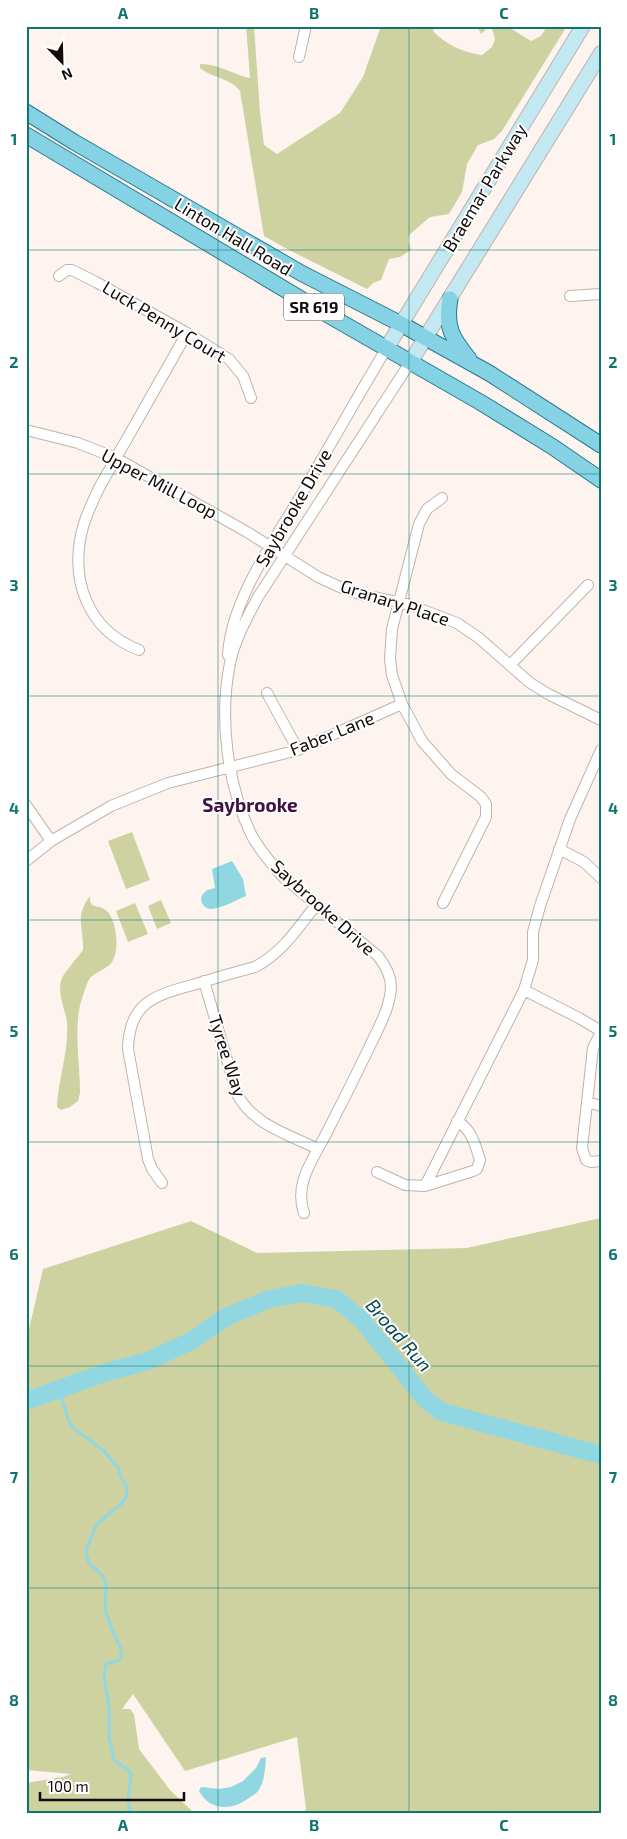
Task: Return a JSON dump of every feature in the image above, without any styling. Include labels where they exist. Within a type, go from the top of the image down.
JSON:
[{"type":"main road","name":"Linton Hall Road","points":[[26,112],[74,142],[301,273],[401,324],[473,364],[601,445]]},
{"type":"main road","name":"Linton Hall Road","points":[[26,135],[316,308],[386,349],[411,361],[545,442],[601,480]]},
{"type":"main road","points":[[450,299],[448,312],[451,333],[473,364]]},
{"type":"street","points":[[299,57],[306,26]]},
{"type":"street","name":"Braemar Parkway","points":[[386,349],[583,26]]},
{"type":"street","name":"Braemar Parkway","points":[[411,361],[601,52]]},
{"type":"street","name":"Luck Penny Court","points":[[59,276],[67,270],[72,270],[187,333],[229,359],[243,376],[251,398]]},
{"type":"street","points":[[570,296],[601,294]]},
{"type":"street","points":[[139,650],[125,645],[104,629],[87,602],[79,573],[78,558],[84,527],[99,488],[187,333]]},
{"type":"street","name":"Saybrooke Drive","points":[[304,1213],[300,1197],[304,1176],[352,1084],[385,1014],[391,986],[388,972],[378,956],[283,877],[255,840],[243,813],[231,766],[226,722],[228,648],[236,614],[270,547],[386,349]]},
{"type":"street","name":"Saybrooke Drive","points":[[228,677],[233,653],[258,596],[411,361]]},
{"type":"street","name":"Upper Mill Loop","points":[[26,430],[78,443],[116,458],[285,556]]},
{"type":"street","points":[[442,498],[427,509],[422,517],[392,629],[390,659],[394,683],[411,722],[436,758],[451,774],[481,797],[487,809],[486,817],[443,904]]},
{"type":"street","name":"Granary Place","points":[[285,556],[318,577],[340,587],[363,595],[399,602],[433,612],[457,623],[479,638],[529,682],[548,694],[601,720]]},
{"type":"street","points":[[510,665],[588,585]]},
{"type":"street","points":[[267,694],[298,750]]},
{"type":"street","name":"Faber Lane","points":[[231,766],[298,750],[402,704]]},
{"type":"street","points":[[425,1186],[524,990],[533,960],[533,932],[559,848],[601,750]]},
{"type":"street","points":[[26,861],[51,841],[111,806],[168,783],[231,766]]},
{"type":"street","points":[[26,806],[51,841]]},
{"type":"street","points":[[559,848],[584,862],[601,878]]},
{"type":"street","points":[[162,1183],[152,1169],[148,1159],[128,1049],[128,1038],[134,1018],[142,1007],[161,994],[255,967],[266,961],[278,952],[316,905]]},
{"type":"street","name":"Tyree Way","points":[[204,981],[237,1094],[242,1104],[249,1112],[263,1122],[318,1149]]},
{"type":"street","points":[[524,990],[579,1018],[601,1032],[593,1048],[582,1148],[586,1160],[591,1162],[601,1161]]},
{"type":"street","points":[[587,1102],[601,1106]]},
{"type":"street","points":[[377,1172],[405,1185],[425,1186],[473,1172],[480,1164],[480,1160],[471,1133],[464,1125],[457,1121]]},
{"type":"green space","points":[[246,26],[254,26],[264,145],[277,154],[340,113],[363,77],[381,26],[435,26],[433,31],[449,44],[468,52],[482,55],[492,47],[495,39],[492,29],[487,28],[481,34],[477,26],[507,26],[531,41],[541,36],[547,26],[567,26],[502,131],[494,139],[478,145],[467,164],[462,192],[449,214],[430,217],[409,235],[408,241],[411,250],[400,257],[389,259],[381,280],[373,283],[367,289],[264,236],[240,91],[232,83],[200,68],[200,64],[213,65],[250,78]]},
{"type":"green space","points":[[132,832],[150,880],[126,889],[108,841]]},
{"type":"green space","points":[[90,896],[92,905],[105,910],[113,920],[116,933],[116,953],[110,965],[89,979],[85,990],[80,1005],[77,1027],[80,1093],[78,1101],[70,1107],[61,1110],[57,1107],[65,1055],[67,1023],[60,984],[63,976],[83,950],[81,916],[85,903]]},
{"type":"green space","points":[[161,900],[171,923],[157,929],[148,906]]},
{"type":"green space","points":[[135,903],[148,934],[128,942],[116,911]]},
{"type":"green space","points":[[601,1218],[601,1813],[304,1813],[306,1809],[297,1737],[185,1771],[133,1694],[122,1709],[130,1709],[134,1714],[139,1749],[170,1790],[194,1813],[26,1813],[26,1783],[71,1774],[26,1770],[26,1342],[43,1269],[191,1221],[257,1253],[467,1248]]},
{"type":"water","points":[[232,861],[243,879],[246,896],[221,907],[206,908],[202,904],[201,898],[206,891],[215,888],[212,869]]},
{"type":"water","points":[[266,1757],[264,1775],[260,1787],[255,1794],[242,1802],[228,1807],[221,1807],[209,1802],[199,1791],[201,1787],[219,1789],[231,1787],[243,1781],[256,1768],[261,1758]]},
{"type":"waterway","name":"Broad Run","points":[[26,1401],[104,1373],[148,1361],[191,1341],[226,1317],[269,1299],[303,1293],[336,1299],[361,1319],[425,1399],[442,1412],[601,1455]]},
{"type":"waterway","points":[[58,1389],[70,1424],[104,1451],[119,1469],[120,1476],[127,1487],[126,1498],[122,1503],[97,1524],[86,1554],[89,1563],[103,1576],[106,1583],[105,1609],[121,1649],[119,1660],[106,1664],[104,1676],[109,1708],[109,1738],[114,1760],[129,1771],[131,1775],[128,1797],[130,1813]]},
{"type":"district","name":"Saybrooke","points":[[250,805]]}]
